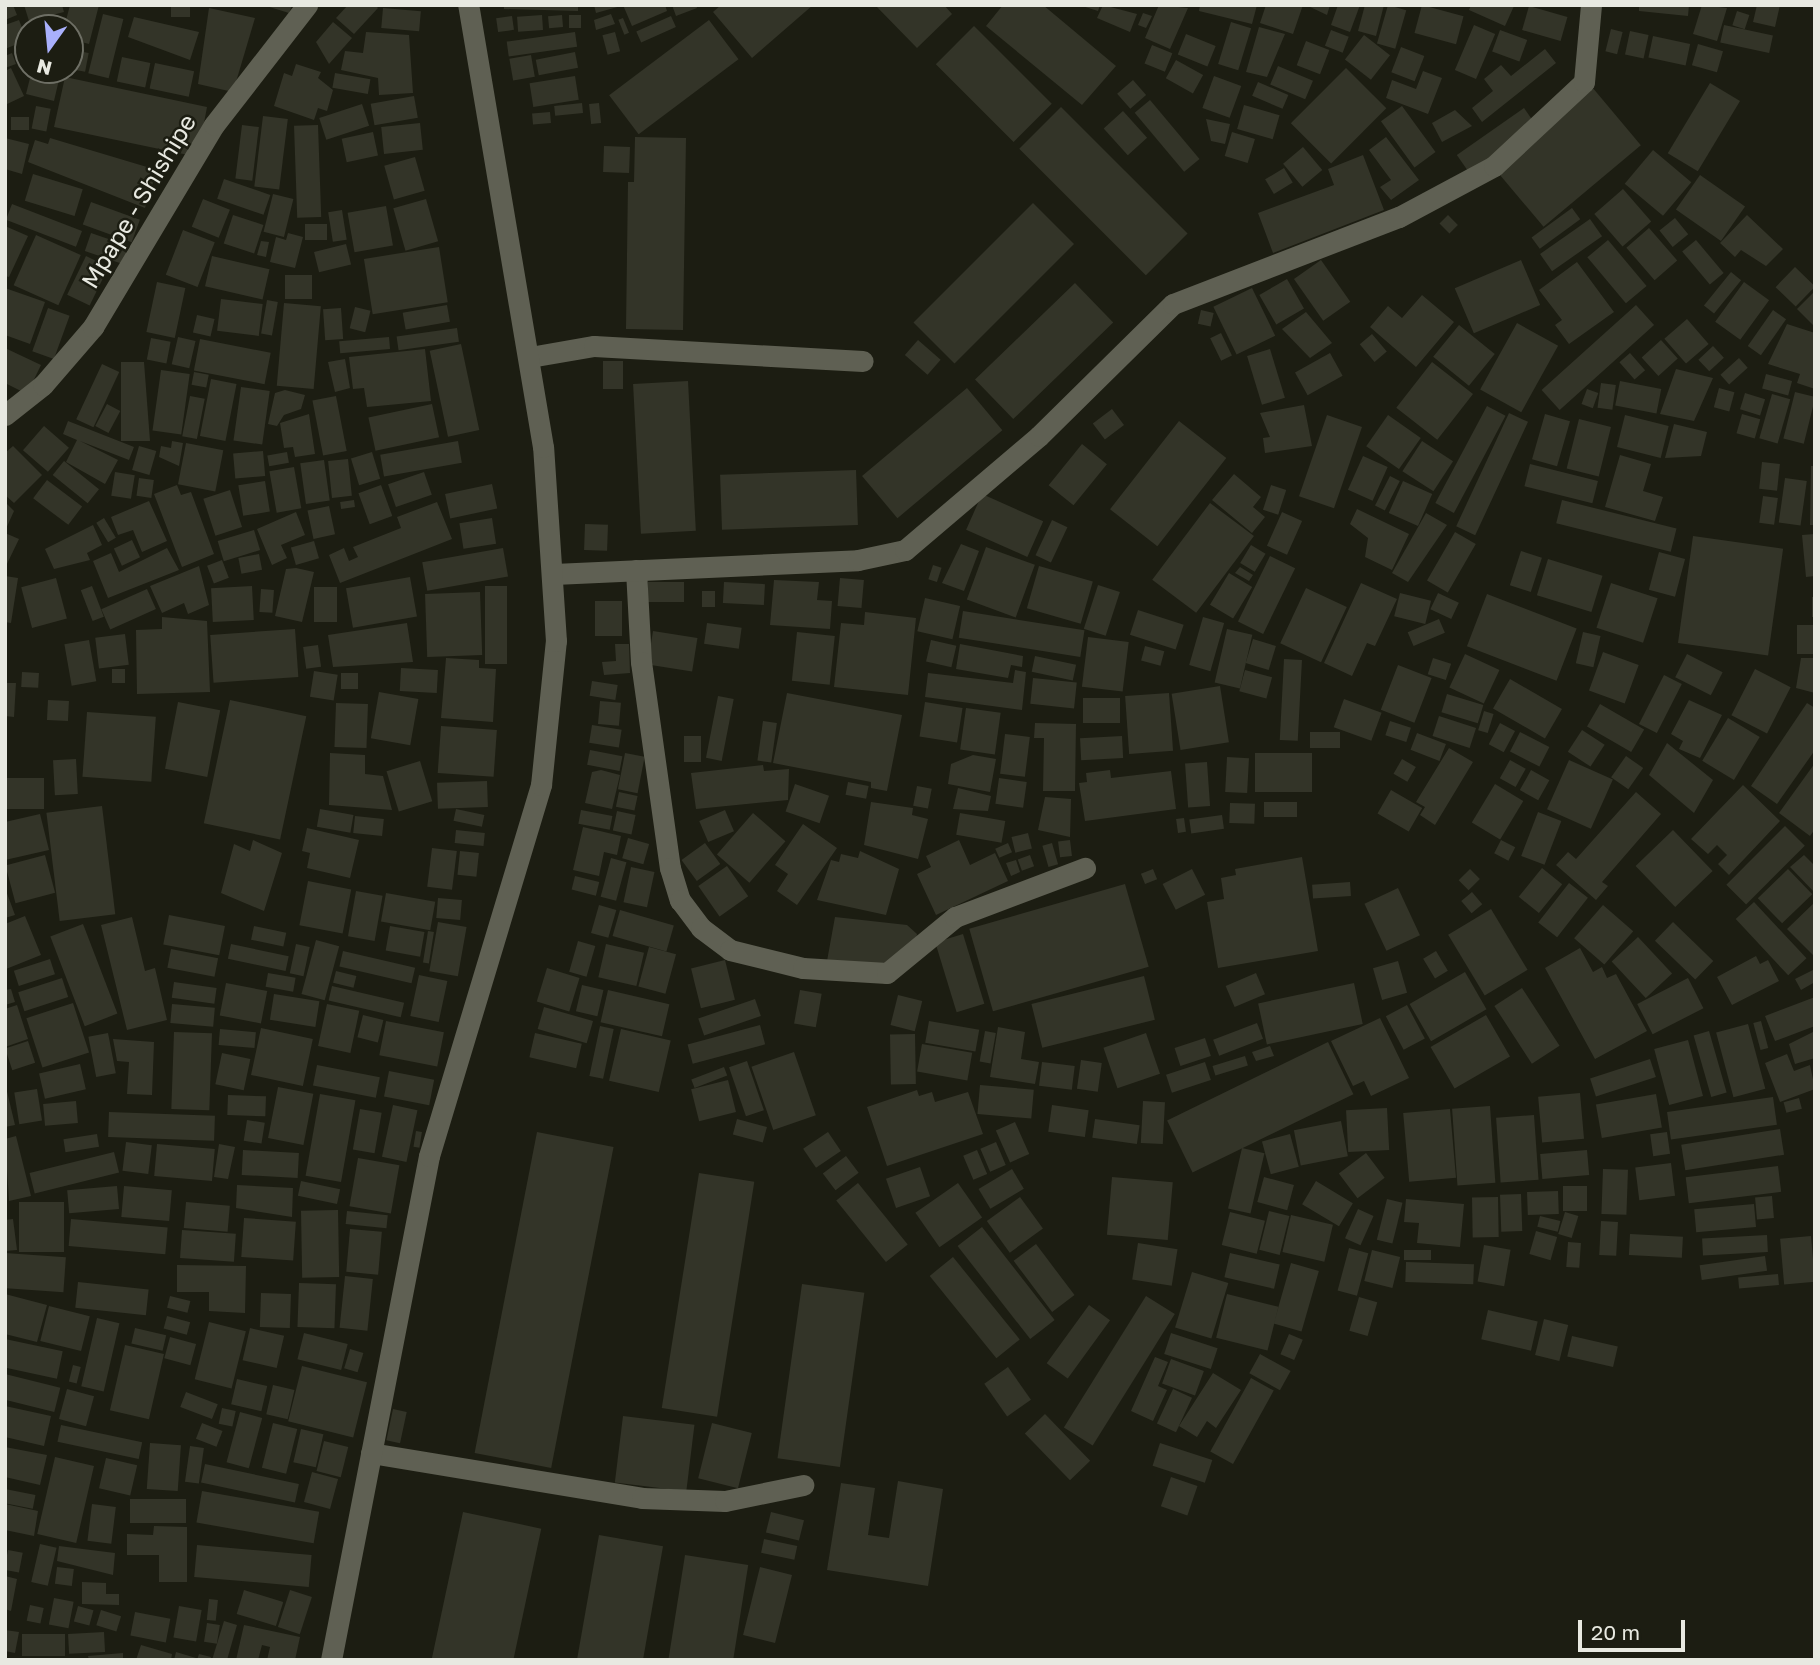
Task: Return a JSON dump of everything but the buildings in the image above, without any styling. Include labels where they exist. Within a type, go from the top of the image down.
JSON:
[{"type":"street","name":"Mpape - Shishipe","points":[[5,415],[43,385],[93,327],[214,125],[307,5]]},
{"type":"street","points":[[331,1660],[429,1156],[541,785],[556,641],[554,574],[530,357],[468,5]]},
{"type":"street","points":[[554,574],[858,560],[905,550],[1039,436],[1173,304],[1399,217],[1494,166],[1584,82],[1591,5]]},
{"type":"street","points":[[530,357],[594,346],[863,361]]},
{"type":"street","points":[[636,570],[641,662],[670,868],[680,900],[701,928],[730,950],[803,968],[887,973],[955,917],[1085,868]]},
{"type":"street","points":[[371,1453],[642,1499],[725,1501],[803,1485]]}]
